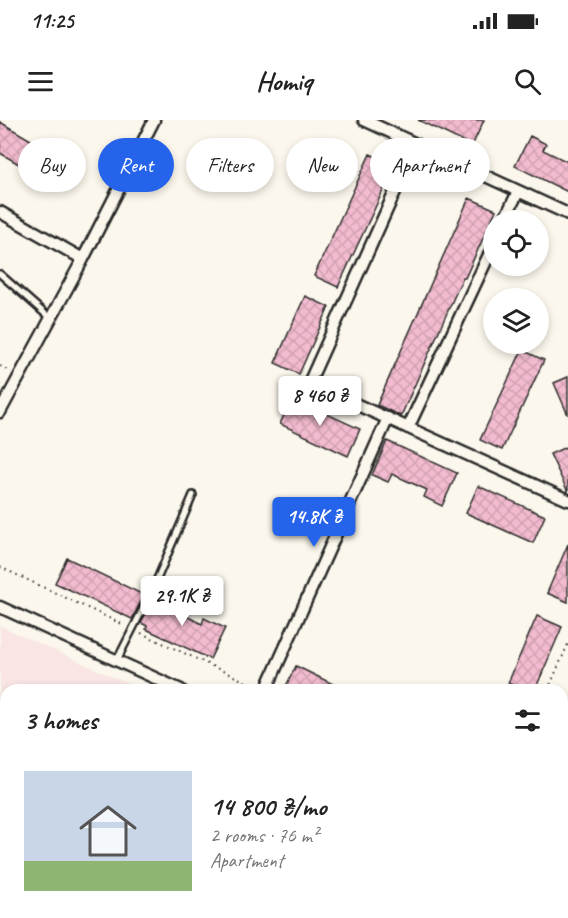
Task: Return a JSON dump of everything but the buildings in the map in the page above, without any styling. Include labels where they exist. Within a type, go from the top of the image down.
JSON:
[{"type":"street","points":[[0,412],[83,259],[154,120]]},
{"type":"street","points":[[364,120],[401,138]]},
{"type":"street","points":[[490,179],[568,214]]},
{"type":"street","points":[[395,192],[309,383],[568,500]]},
{"type":"street","points":[[509,210],[518,192]]},
{"type":"street","points":[[0,212],[83,259]]},
{"type":"street","points":[[408,428],[483,268]]},
{"type":"street","points":[[269,684],[388,418]]},
{"type":"street","points":[[0,607],[169,684]]},
{"type":"lane","points":[[0,274],[51,319]]},
{"type":"lane","points":[[117,660],[152,591],[194,495]]},
{"type":"path","points":[[551,684],[568,644]]},
{"type":"shaded area","points":[[0,626],[129,684],[0,684]]}]
